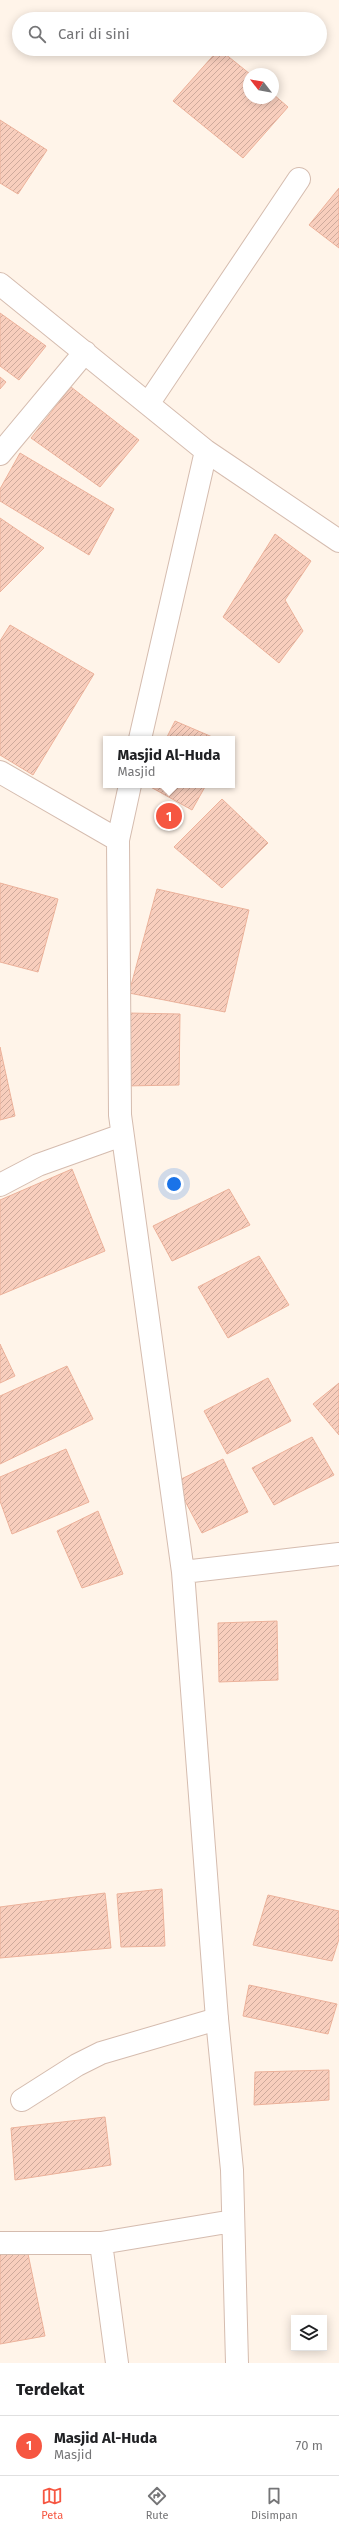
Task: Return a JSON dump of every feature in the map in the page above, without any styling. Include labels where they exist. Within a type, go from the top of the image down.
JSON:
[{"type":"street","points":[[148,404],[299,179]]},
{"type":"street","points":[[0,284],[206,451],[339,541]]},
{"type":"street","points":[[0,454],[85,352]]},
{"type":"street","points":[[141,736],[206,451]]},
{"type":"street","points":[[0,772],[118,840]]},
{"type":"street","points":[[129,788],[118,840],[120,1115],[183,1572],[218,2019],[232,2170],[237,2363]]},
{"type":"street","points":[[0,1185],[38,1165],[122,1135]]},
{"type":"street","points":[[183,1572],[339,1554]]},
{"type":"street","points":[[22,2100],[77,2065],[101,2053],[218,2019]]},
{"type":"street","points":[[0,2243],[101,2243],[234,2221]]},
{"type":"street","points":[[101,2243],[117,2363]]},
{"type":"building","points":[[213,56],[228,56],[243,68],[243,104],[279,104],[279,99],[288,107],[243,158],[173,101]]},
{"type":"building","points":[[0,120],[47,150],[18,194],[0,183]]},
{"type":"building","points":[[339,188],[339,248],[309,225]]},
{"type":"building","points":[[0,313],[46,346],[19,380],[0,366]]},
{"type":"building","points":[[0,377],[6,382],[0,389]]},
{"type":"building","points":[[71,387],[139,440],[100,487],[31,438]]},
{"type":"building","points":[[20,453],[114,509],[89,555],[0,501],[0,489]]},
{"type":"building","points":[[0,518],[44,548],[0,592]]},
{"type":"building","points":[[275,534],[311,561],[285,600],[303,631],[279,663],[223,617]]},
{"type":"building","points":[[10,625],[94,674],[33,775],[0,755],[0,641]]},
{"type":"building","points":[[175,721],[210,736],[168,736]]},
{"type":"building","points":[[152,788],[204,788],[192,810]]},
{"type":"building","points":[[222,799],[268,843],[222,888],[174,847]]},
{"type":"building","points":[[0,883],[58,899],[38,972],[0,962]]},
{"type":"building","points":[[157,889],[249,910],[225,1012],[129,993]]},
{"type":"building","points":[[128,1013],[180,1014],[179,1085],[124,1086]]},
{"type":"building","points":[[0,1047],[15,1116],[0,1120]]},
{"type":"building","points":[[72,1169],[105,1251],[0,1295],[0,1200]]},
{"type":"building","points":[[229,1189],[250,1225],[172,1261],[153,1226]]},
{"type":"building","points":[[259,1256],[289,1305],[228,1338],[198,1287]]},
{"type":"building","points":[[0,1344],[15,1376],[0,1383]]},
{"type":"building","points":[[67,1366],[93,1419],[0,1464],[0,1396]]},
{"type":"building","points":[[268,1378],[291,1421],[227,1454],[204,1411]]},
{"type":"building","points":[[339,1383],[339,1435],[313,1404]]},
{"type":"building","points":[[312,1437],[334,1475],[274,1505],[252,1468]]},
{"type":"building","points":[[66,1449],[89,1502],[12,1534],[0,1501],[0,1477]]},
{"type":"building","points":[[223,1459],[248,1512],[202,1533],[175,1482]]},
{"type":"building","points":[[98,1511],[123,1574],[82,1588],[57,1531]]},
{"type":"building","points":[[277,1621],[278,1680],[219,1682],[218,1623]]},
{"type":"building","points":[[162,1889],[165,1946],[121,1947],[117,1894]]},
{"type":"building","points":[[105,1893],[111,1948],[0,1958],[0,1907]]},
{"type":"building","points":[[268,1895],[339,1911],[339,1939],[332,1961],[253,1945]]},
{"type":"building","points":[[249,1985],[337,2004],[328,2034],[243,2016]]},
{"type":"building","points":[[329,2070],[329,2100],[254,2105],[255,2072]]},
{"type":"building","points":[[105,2117],[111,2165],[15,2180],[11,2128]]},
{"type":"building","points":[[27,2249],[45,2336],[0,2344],[0,2252]]},
{"type":"place","name":"Masjid Al-Huda","points":[[169,816]]}]
